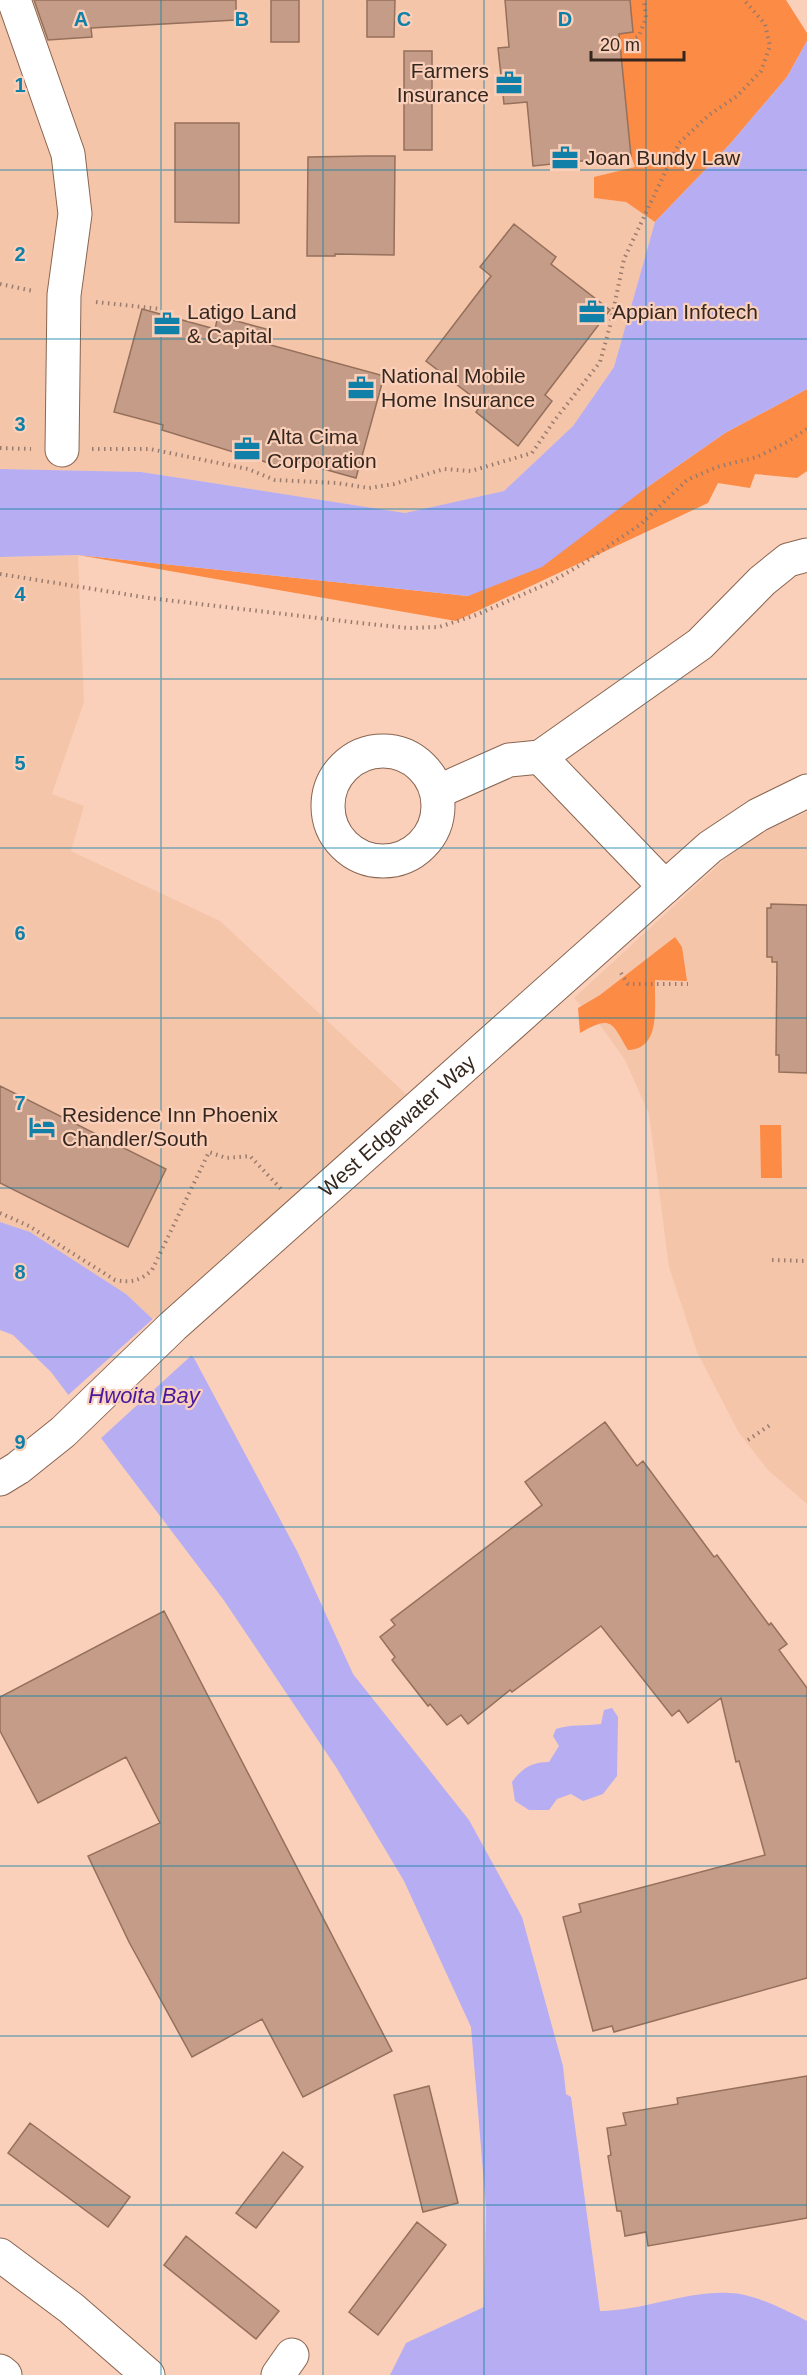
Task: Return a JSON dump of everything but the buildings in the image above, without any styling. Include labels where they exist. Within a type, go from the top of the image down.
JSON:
[{"type":"street","points":[[14,0],[68,154],[74,204],[75,214],[64,295],[62,450]]},
{"type":"street","points":[[437,792],[509,760],[540,757],[700,644],[762,581],[788,561],[807,555]]},
{"type":"street","points":[[540,757],[665,887]]},
{"type":"street","name":"West Edgewater Way","points":[[0,1479],[18,1468],[63,1432],[173,1326],[710,847],[758,815],[807,791]]},
{"type":"street","points":[[0,2255],[70,2308],[148,2375]]},
{"type":"street","points":[[0,2371],[5,2375]]},
{"type":"path","points":[[625,43],[639,36],[646,18],[644,0]]},
{"type":"path","points":[[0,448],[150,449],[248,469],[275,480],[337,483],[369,489],[444,469],[471,471],[532,453],[554,420],[600,362],[624,258],[679,143],[709,115],[737,96],[761,71],[770,46],[765,24],[744,0]]},
{"type":"path","points":[[0,574],[184,603],[408,628],[439,627],[476,615],[551,582],[641,524],[687,480],[717,467],[756,457],[807,429]]},
{"type":"path","points":[[621,973],[628,984],[688,984]]},
{"type":"path","points":[[0,1213],[29,1226],[115,1280],[129,1283],[143,1278],[152,1270],[208,1152],[226,1158],[250,1156],[283,1192]]},
{"type":"path","points":[[772,1260],[807,1261]]},
{"type":"path","points":[[748,1440],[770,1425]]},
{"type":"shaded area","points":[[0,0],[630,0],[633,32],[619,34],[631,156],[635,167],[595,177],[594,198],[626,202],[655,222],[614,367],[573,426],[504,491],[405,513],[141,472],[0,469]]},
{"type":"shaded area","points":[[630,0],[786,0],[807,33],[807,41],[787,77],[730,144],[655,222],[626,202],[594,198],[594,177],[635,167],[631,156],[619,34],[633,32]]},
{"type":"shaded area","points":[[807,389],[807,471],[797,478],[755,474],[750,488],[718,483],[708,503],[456,621],[78,555],[468,596],[646,488],[725,433]]},
{"type":"shaded area","points":[[78,555],[84,702],[52,794],[84,806],[71,851],[220,921],[420,1107],[167,1333],[126,1294],[30,1232],[0,1222],[0,557]]},
{"type":"shaded area","points":[[807,812],[807,1504],[768,1470],[739,1433],[697,1352],[669,1267],[649,1114],[625,1060],[603,1029],[574,998],[726,858],[764,831]]},
{"type":"shaded area","points":[[675,937],[682,947],[687,981],[655,980],[654,1024],[646,1042],[639,1048],[628,1050],[614,1028],[605,1023],[580,1033],[578,1008],[600,995]]},
{"type":"shaded area","points":[[760,1125],[781,1125],[782,1178],[761,1178]]},
{"type":"water","points":[[807,41],[807,389],[725,433],[646,488],[542,567],[468,596],[78,555],[0,557],[0,469],[141,472],[405,513],[504,491],[573,426],[614,367],[655,222],[730,144],[787,77]]},
{"type":"water","name":"Hwoita Bay","points":[[0,1222],[30,1232],[126,1294],[194,1358],[298,1553],[353,1674],[469,1820],[522,1917],[563,2066],[566,2094],[571,2097],[600,2311],[632,2308],[713,2293],[738,2294],[758,2299],[807,2321],[807,2375],[390,2375],[406,2343],[484,2307],[486,2208],[471,2027],[404,1881],[336,1767],[223,1599],[51,1372],[13,1335],[0,1330]]},
{"type":"water","points":[[612,1708],[618,1717],[617,1776],[603,1794],[583,1801],[571,1794],[557,1799],[549,1810],[529,1810],[515,1801],[512,1782],[528,1767],[537,1763],[549,1762],[559,1746],[553,1736],[556,1729],[601,1724],[604,1710]]},
{"type":"pier","points":[[155,1317],[193,1354],[99,1440],[66,1397]]},
{"type":"place","name":"Farmers Insurance","points":[[509,83]]},
{"type":"place","name":"Joan Bundy Law","points":[[565,158]]},
{"type":"place","name":"Appian Infotech","points":[[592,312]]},
{"type":"place","name":"Latigo Land & Capital","points":[[167,324]]},
{"type":"place","name":"National Mobile Home Insurance","points":[[361,388]]},
{"type":"place","name":"Alta Cima Corporation","points":[[247,449]]},
{"type":"place","name":"Residence Inn Phoenix Chandler/South","points":[[42,1127]]}]
